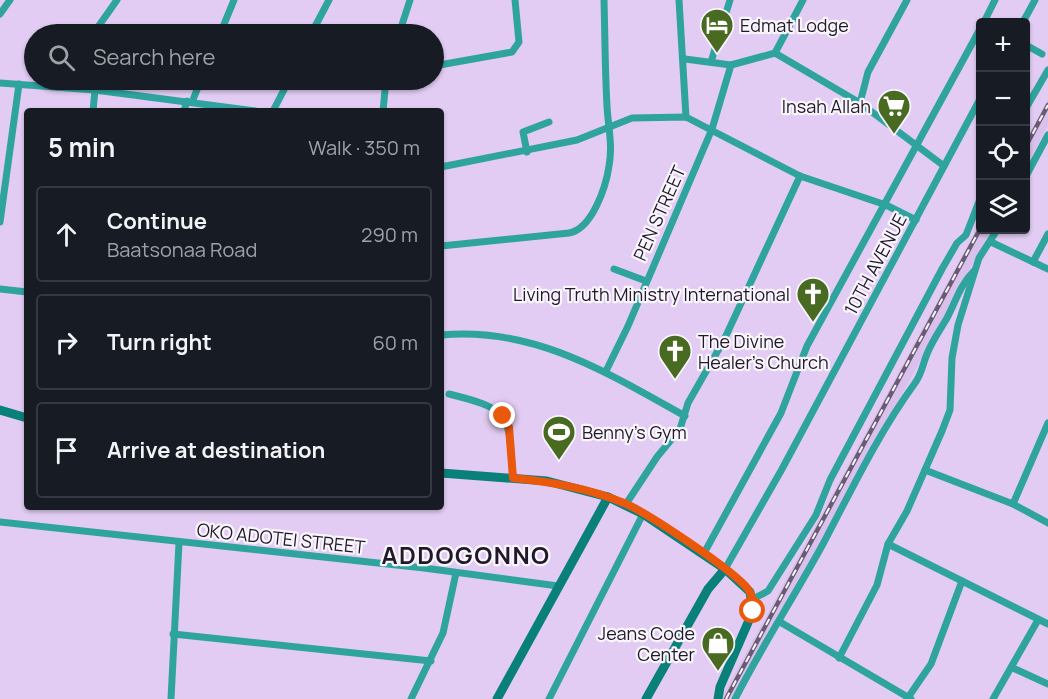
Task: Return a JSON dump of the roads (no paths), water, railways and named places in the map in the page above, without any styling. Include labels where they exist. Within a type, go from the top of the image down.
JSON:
[{"type":"street","points":[[0,14],[9,0]]},
{"type":"street","points":[[100,24],[117,0]]},
{"type":"street","points":[[224,24],[234,0]]},
{"type":"street","points":[[316,24],[329,0]]},
{"type":"street","points":[[402,24],[410,0]]},
{"type":"street","points":[[444,64],[512,52],[519,42],[515,0]]},
{"type":"street","points":[[444,246],[577,232],[584,225],[597,201],[609,167],[603,0]]},
{"type":"street","points":[[679,0],[686,117]]},
{"type":"street","points":[[711,62],[730,0]]},
{"type":"street","points":[[775,53],[803,0]]},
{"type":"street","points":[[860,103],[868,72],[907,0]]},
{"type":"street","points":[[986,18],[995,0]]},
{"type":"street","points":[[1025,18],[1035,0]]},
{"type":"street","points":[[703,555],[781,413],[807,346],[976,38]]},
{"type":"street","points":[[1030,47],[1042,54]]},
{"type":"street","points":[[684,59],[731,65],[775,53],[860,103],[944,166]]},
{"type":"street","name":"PEN STREET","points":[[606,371],[628,326],[712,129],[731,65]]},
{"type":"street","points":[[1030,101],[1048,70]]},
{"type":"street","points":[[0,82],[24,84]]},
{"type":"street","points":[[0,222],[19,84]]},
{"type":"street","points":[[93,108],[95,90],[189,102],[205,107]]},
{"type":"street","points":[[186,108],[196,90]]},
{"type":"street","points":[[275,108],[284,90]]},
{"type":"street","points":[[384,108],[385,90]]},
{"type":"street","name":"10TH AVENUE","points":[[724,569],[782,469],[976,108]]},
{"type":"street","points":[[444,166],[527,152],[577,140],[632,118],[686,117],[800,176],[886,205],[915,220]]},
{"type":"street","points":[[527,152],[523,132],[549,122]]},
{"type":"street","points":[[1030,169],[1048,135]]},
{"type":"street","points":[[626,504],[657,457],[680,429],[688,403],[724,340],[800,176]]},
{"type":"street","points":[[753,599],[768,591],[816,515],[830,480],[852,437],[942,269],[957,243],[966,235],[976,211]]},
{"type":"street","points":[[839,658],[877,585],[888,544],[907,511],[950,410],[952,358],[974,271],[979,258],[995,234]]},
{"type":"street","points":[[1033,262],[1048,234]]},
{"type":"street","points":[[991,242],[1048,269]]},
{"type":"street","points":[[614,269],[646,281]]},
{"type":"street","points":[[735,699],[758,653],[780,622],[840,507],[854,488],[873,445],[904,394],[915,383],[964,280],[974,271]]},
{"type":"street","points":[[0,289],[24,292]]},
{"type":"street","points":[[444,335],[459,333],[535,343],[606,371],[685,416]]},
{"type":"street","points":[[449,394],[486,404],[503,416],[509,427],[513,478]]},
{"type":"street","points":[[0,410],[24,417]]},
{"type":"street","points":[[1013,504],[1045,439],[1048,423]]},
{"type":"street","points":[[925,470],[1013,504],[1048,523]]},
{"type":"street","points":[[444,473],[547,481],[608,497],[643,514],[745,586],[753,599],[753,611],[720,687],[718,699]]},
{"type":"street","points":[[497,699],[608,497]]},
{"type":"street","points":[[549,699],[643,514]]},
{"type":"street","name":"OKO ADOTEI STREET","points":[[0,522],[558,586]]},
{"type":"street","points":[[171,699],[179,543]]},
{"type":"street","points":[[888,544],[1048,624]]},
{"type":"street","points":[[646,699],[708,588],[724,569]]},
{"type":"street","points":[[411,699],[443,633],[456,573]]},
{"type":"street","points":[[780,622],[909,699],[931,664],[962,581]]},
{"type":"street","points":[[993,699],[1013,668],[1038,620]]},
{"type":"street","points":[[173,634],[431,661]]},
{"type":"street","points":[[1013,668],[1048,684]]},
{"type":"railway","points":[[1030,139],[1048,105]]},
{"type":"railway","points":[[726,699],[977,234]]},
{"type":"place","name":"Edmat Lodge","points":[[717,54]]},
{"type":"place","name":"Insah Allah","points":[[894,135]]},
{"type":"place","name":"Living Truth Ministry International","points":[[813,323]]},
{"type":"place","name":"The Divine Healer’s Church","points":[[675,380]]},
{"type":"place","name":"Benny’s Gym","points":[[559,461]]},
{"type":"place","name":"Jeans Code Center","points":[[718,672]]},
{"type":"district","name":"ADDOGONNO","points":[[466,554]]}]
